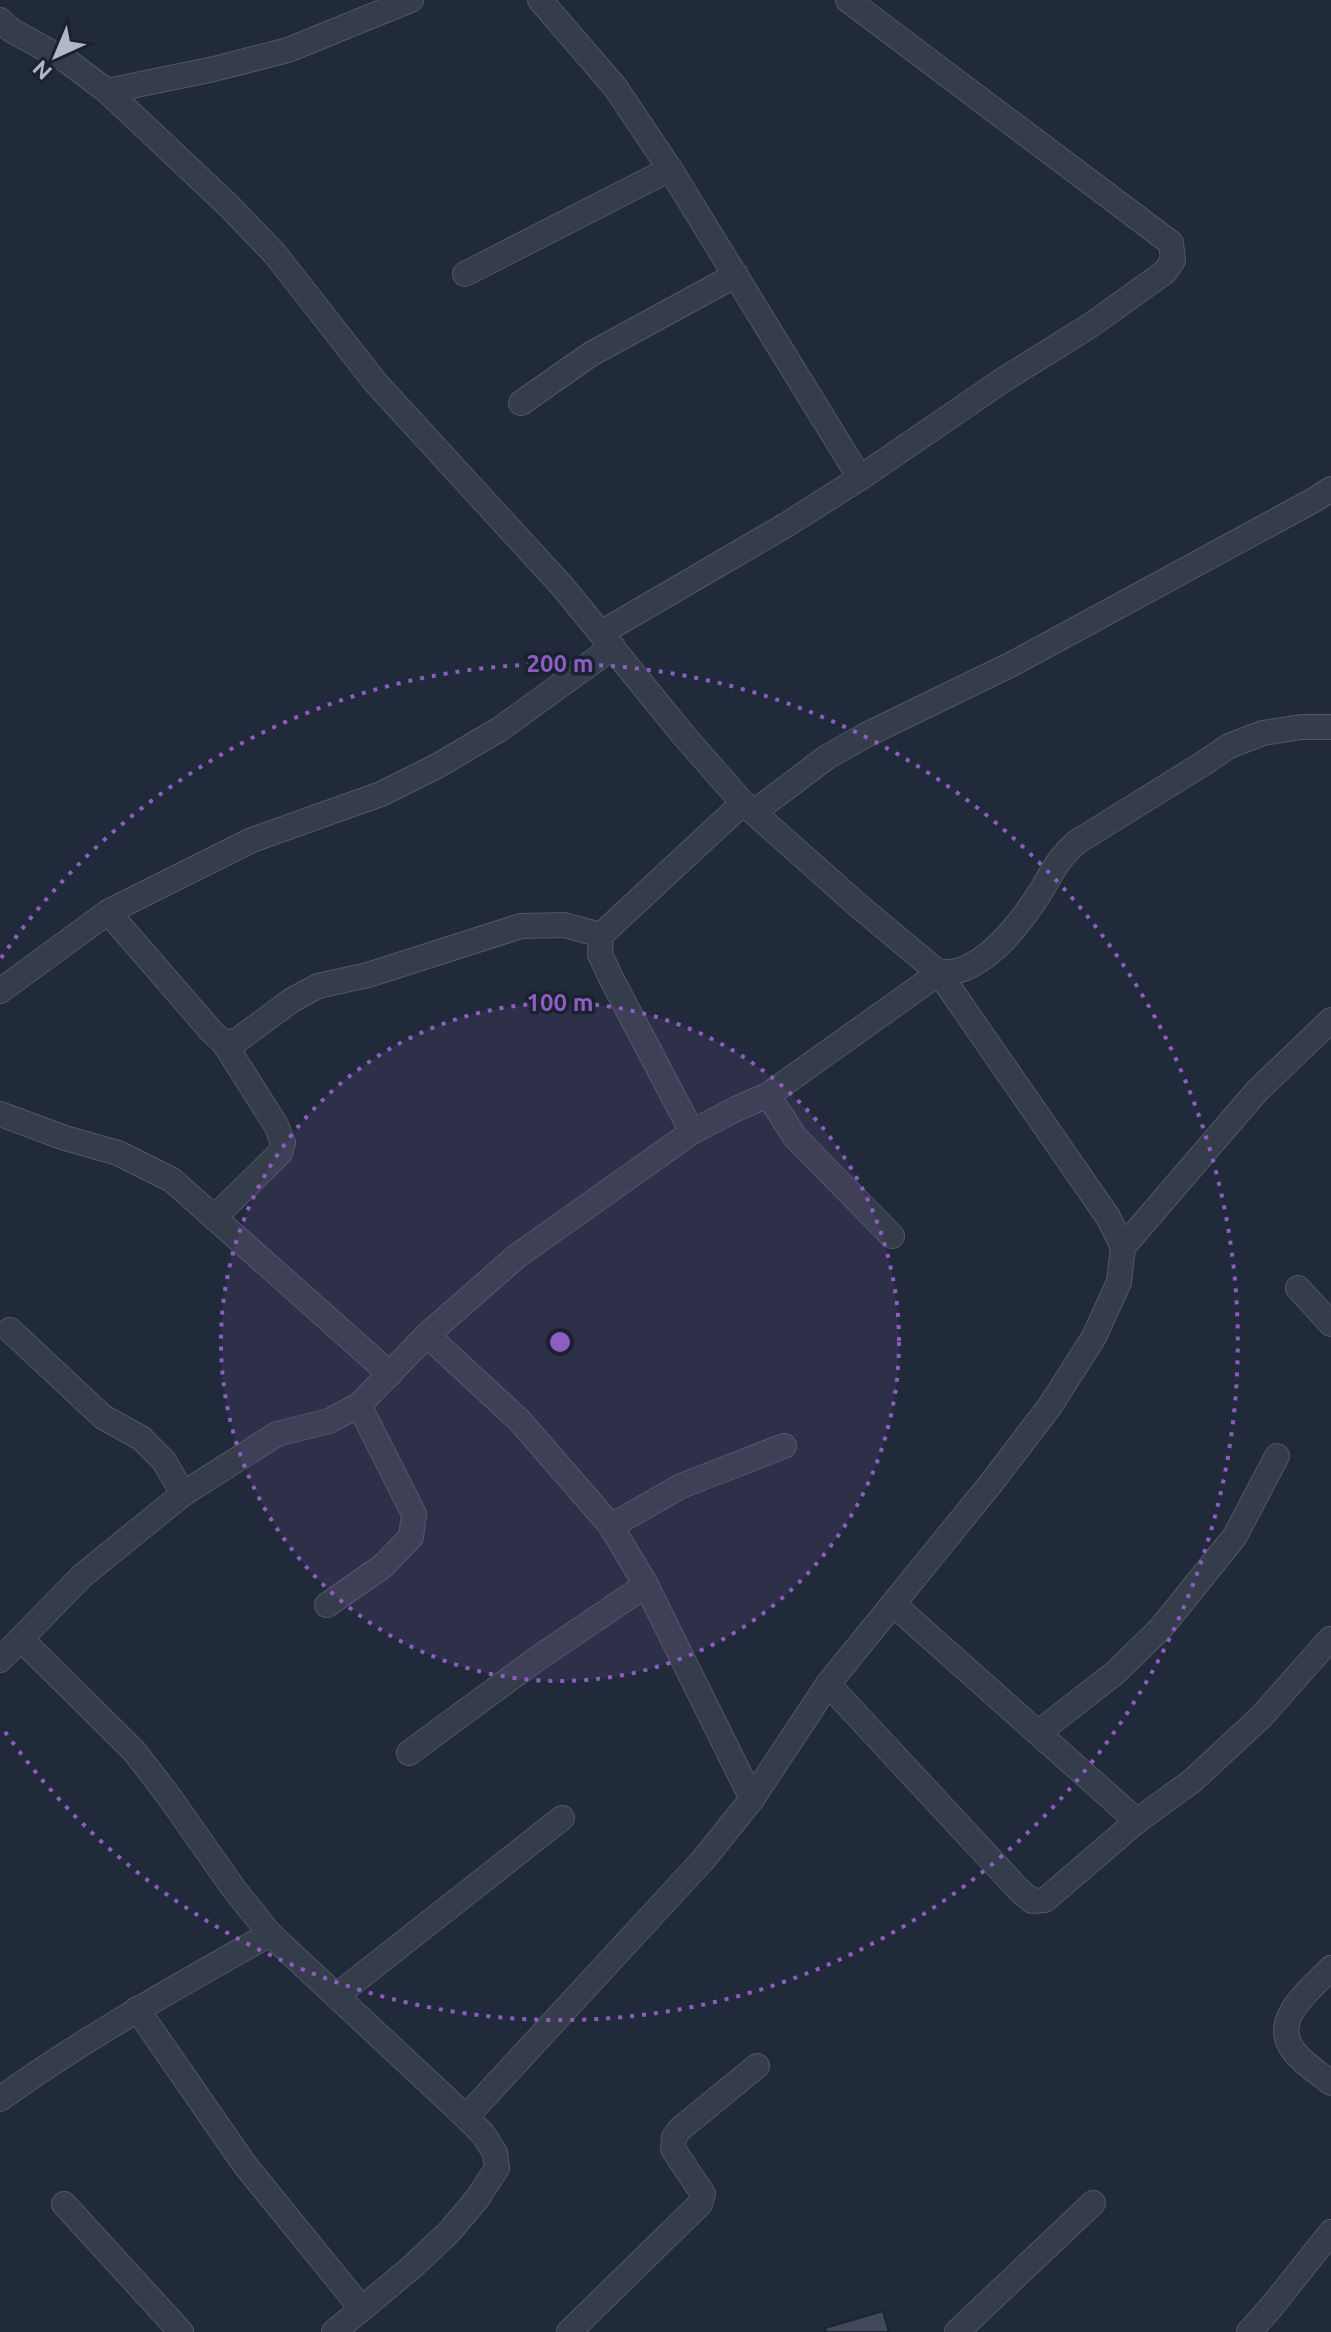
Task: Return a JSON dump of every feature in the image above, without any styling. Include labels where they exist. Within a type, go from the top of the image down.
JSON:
[{"type":"street","points":[[107,91],[288,50],[411,0]]},
{"type":"street","points":[[540,0],[615,87],[670,169],[860,478]]},
{"type":"street","points":[[0,991],[108,912],[252,840],[381,794],[500,729],[607,640],[860,478],[1003,380],[1091,325],[1165,272],[1173,260],[1171,243],[848,0]]},
{"type":"street","points":[[0,20],[11,30],[67,61],[107,91],[229,206],[275,254],[376,383],[563,587],[685,737],[748,807],[939,973],[1092,1193],[1123,1247],[1119,1282],[1094,1337],[1050,1406],[828,1684],[752,1799],[703,1860],[466,2117]]},
{"type":"street","points":[[465,274],[670,169]]},
{"type":"street","points":[[521,403],[591,354],[736,275]]},
{"type":"street","points":[[692,1132],[610,976],[600,954],[601,935],[748,807],[827,757],[1012,664],[1331,489]]},
{"type":"street","points":[[0,1660],[83,1575],[183,1494],[277,1434],[329,1421],[359,1405],[427,1335],[517,1256],[692,1132],[768,1095],[939,973],[963,969],[982,958],[1028,912],[1060,856],[1077,842],[1229,746],[1263,733],[1301,727],[1331,727]]},
{"type":"street","points":[[108,912],[224,1043],[276,1125],[283,1143],[280,1153],[214,1218]]},
{"type":"street","points":[[224,1043],[238,1040],[292,1000],[318,986],[368,975],[521,926],[564,925],[601,935]]},
{"type":"street","points":[[1123,1247],[1257,1091],[1331,1020]]},
{"type":"street","points":[[768,1095],[795,1137],[892,1236]]},
{"type":"street","points":[[0,1114],[118,1153],[172,1180],[390,1374]]},
{"type":"street","points":[[1298,1288],[1331,1324]]},
{"type":"street","points":[[10,1330],[103,1417],[141,1438],[164,1461],[183,1494]]},
{"type":"street","points":[[427,1335],[520,1421],[611,1526],[646,1585],[752,1799]]},
{"type":"street","points":[[327,1605],[383,1566],[411,1537],[414,1514],[359,1405]]},
{"type":"street","points":[[611,1526],[681,1486],[784,1446]]},
{"type":"street","points":[[1038,1733],[1116,1672],[1161,1628],[1235,1536],[1277,1456]]},
{"type":"street","points":[[409,1753],[538,1658],[646,1585]]},
{"type":"street","points":[[893,1604],[1137,1821]]},
{"type":"street","points":[[21,1639],[134,1751],[270,1934],[466,2117],[483,2134],[495,2153],[497,2168],[477,2199],[449,2232],[341,2330]]},
{"type":"street","points":[[828,1684],[1019,1890],[1032,1901],[1045,1900],[1137,1821],[1192,1781],[1262,1716],[1331,1639]]},
{"type":"street","points":[[336,1996],[562,1818]]},
{"type":"street","points":[[0,2099],[137,2009],[270,1934]]},
{"type":"street","points":[[1331,1968],[1294,2008],[1285,2024],[1286,2038],[1294,2052],[1331,2083]]},
{"type":"street","points":[[137,2009],[245,2165],[362,2309]]},
{"type":"street","points":[[569,2332],[700,2204],[703,2194],[673,2149],[674,2137],[757,2066]]},
{"type":"street","points":[[957,2332],[1093,2203]]},
{"type":"street","points":[[64,2204],[181,2332]]},
{"type":"street","points":[[1249,2332],[1331,2232]]},
{"type":"building","points":[[883,2311],[889,2332],[826,2332],[825,2328]]}]
